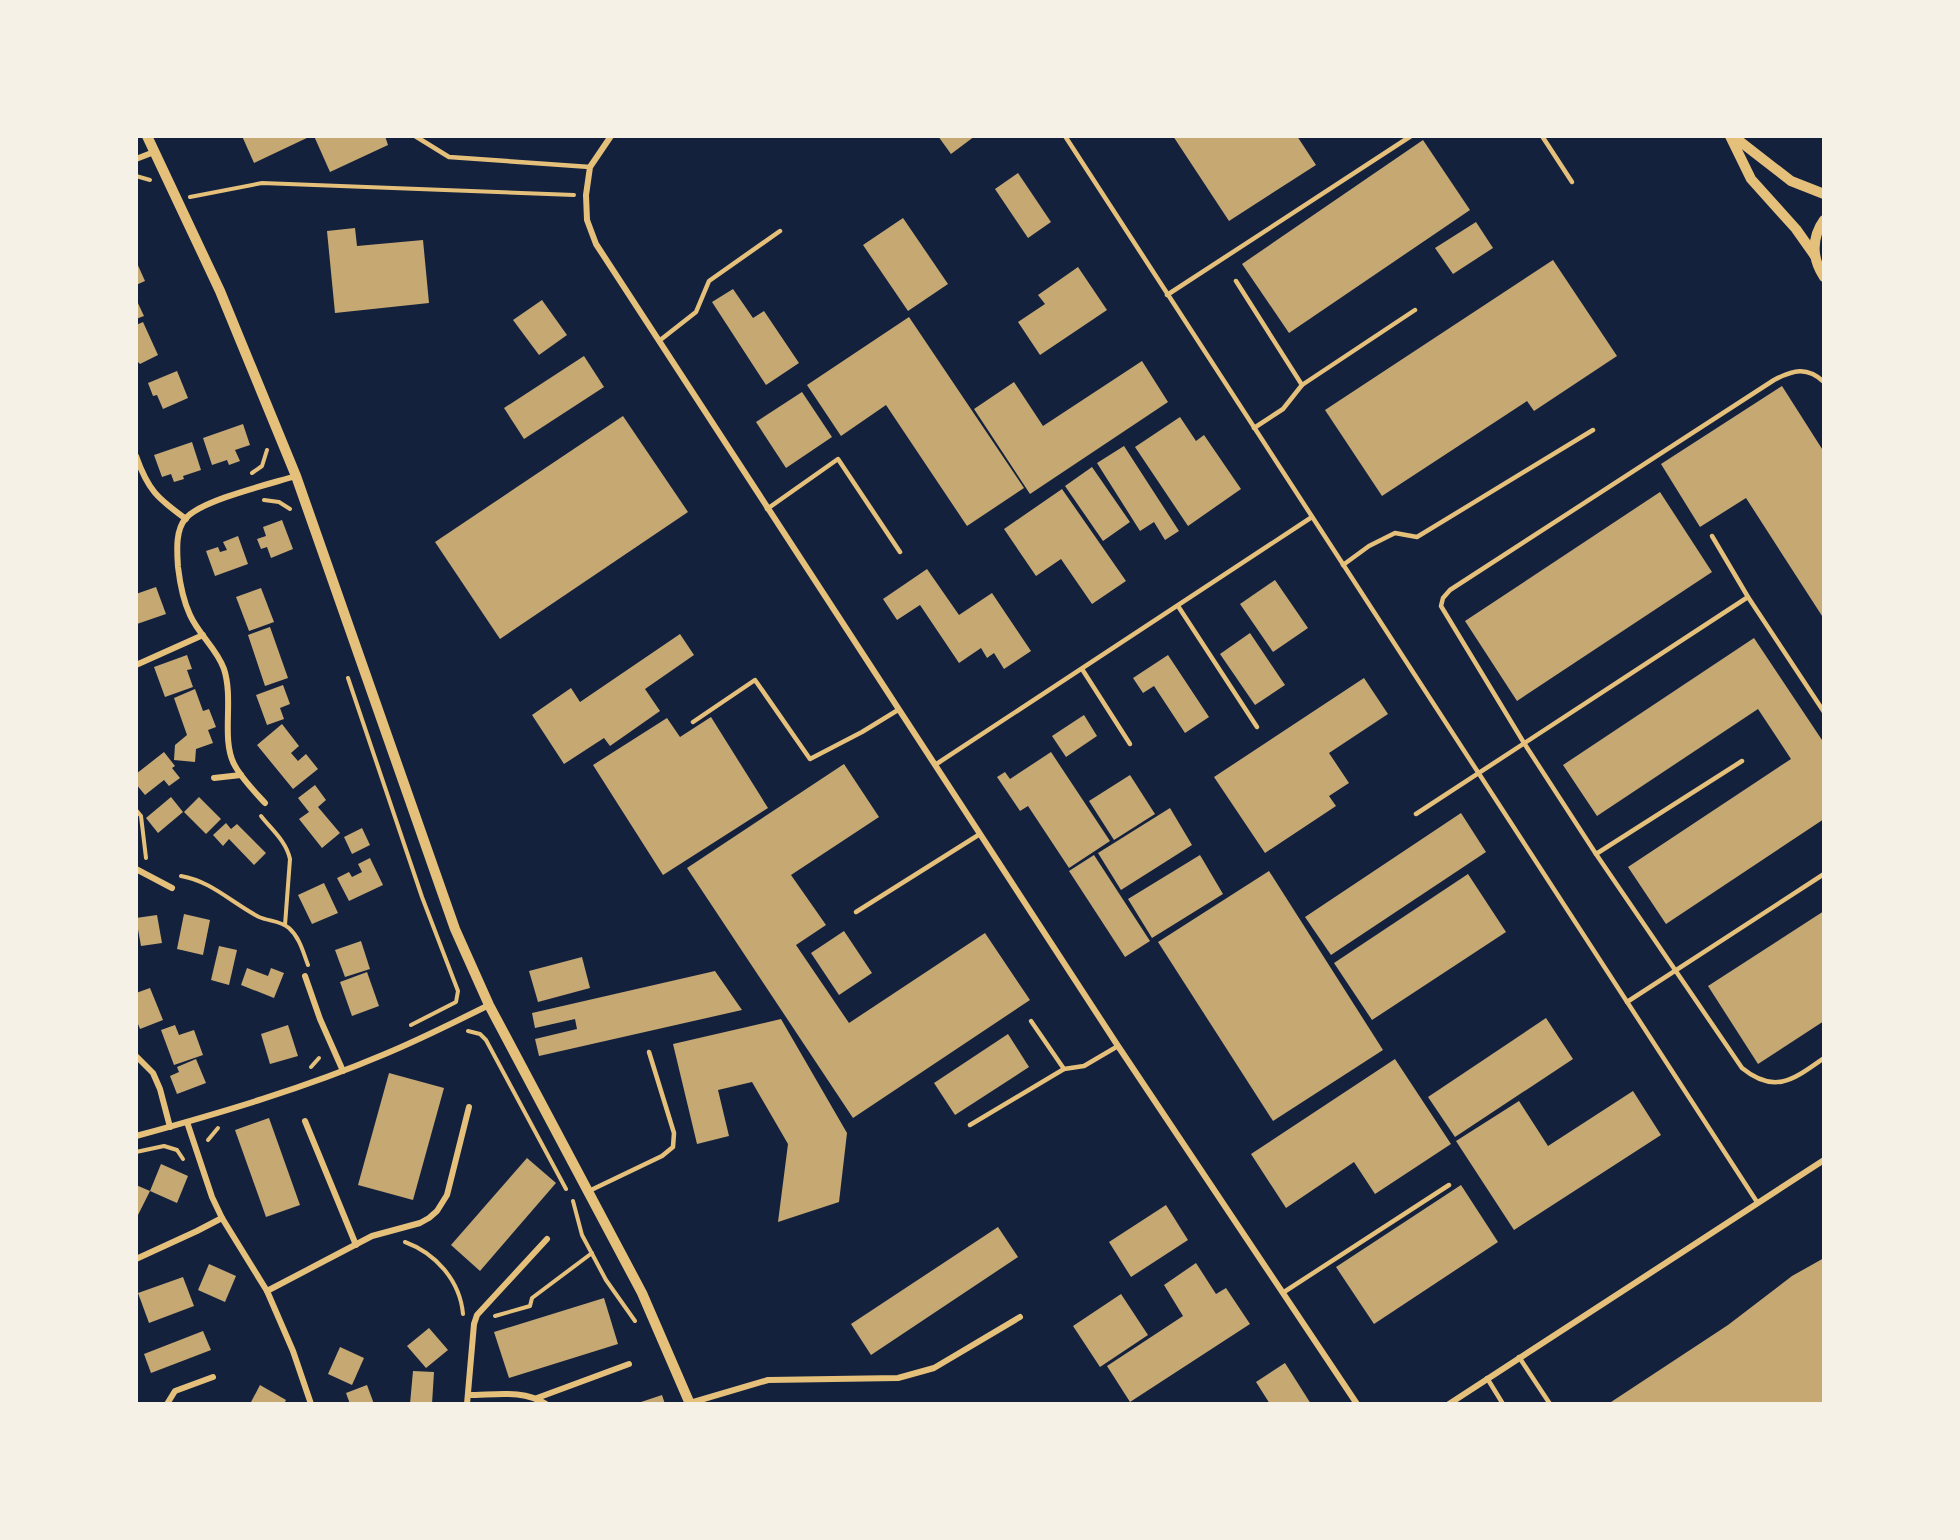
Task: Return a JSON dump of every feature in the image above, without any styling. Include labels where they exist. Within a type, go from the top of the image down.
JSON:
[{"type":"street","points":[[147,136],[220,291],[296,476],[433,871],[455,928],[489,1005],[642,1293],[690,1403],[768,1380],[898,1378],[934,1368],[1020,1317]]},
{"type":"street","points":[[611,136],[590,167],[586,195],[587,220],[596,244],[1118,1046],[1357,1404]]},
{"type":"street","points":[[1732,136],[1791,181],[1824,194]]},
{"type":"street","points":[[1732,136],[1751,179],[1796,229],[1815,256],[1824,277]]},
{"type":"street","points":[[136,159],[154,152]]},
{"type":"street","points":[[1815,256],[1814,241],[1824,220]]},
{"type":"street","points":[[136,456],[142,474],[152,491],[162,502],[186,519]]},
{"type":"street","points":[[265,803],[233,763],[229,748],[229,690],[224,668],[186,607],[177,555],[179,530],[186,519],[205,506],[296,476]]},
{"type":"street","points":[[136,665],[203,635]]},
{"type":"street","points":[[214,778],[241,775]]},
{"type":"street","points":[[136,868],[172,888]]},
{"type":"street","points":[[305,976],[320,1019],[343,1071]]},
{"type":"street","points":[[136,1136],[265,1098],[343,1071],[397,1049],[489,1005]]},
{"type":"street","points":[[136,1056],[153,1073],[160,1089],[170,1127]]},
{"type":"street","points":[[267,1291],[372,1236],[420,1223],[437,1211],[447,1195],[469,1107]]},
{"type":"street","points":[[305,1121],[356,1245]]},
{"type":"street","points":[[187,1122],[212,1197],[222,1218],[267,1291],[293,1351],[311,1404]]},
{"type":"street","points":[[1449,1404],[1824,1160]]},
{"type":"street","points":[[136,1259],[222,1218]]},
{"type":"street","points":[[467,1404],[474,1324],[483,1307],[547,1239]]},
{"type":"street","points":[[537,1398],[629,1364]]},
{"type":"street","points":[[167,1404],[175,1391],[213,1377]]},
{"type":"street","points":[[468,1395],[521,1394],[537,1398],[546,1404]]},
{"type":"lane","points":[[415,136],[449,157],[590,167]]},
{"type":"lane","points":[[1167,295],[1411,136]]},
{"type":"lane","points":[[1542,136],[1572,182]]},
{"type":"lane","points":[[1065,137],[1757,1202]]},
{"type":"lane","points":[[659,341],[696,312],[709,281],[780,231]]},
{"type":"lane","points":[[1236,281],[1302,386]]},
{"type":"lane","points":[[1254,428],[1283,409],[1302,386],[1415,310]]},
{"type":"lane","points":[[1824,382],[1814,372],[1798,371],[1774,380],[1450,590],[1443,598],[1441,606],[1524,743],[1596,854],[1742,1068],[1753,1077],[1771,1083],[1787,1081],[1824,1058]]},
{"type":"lane","points":[[1343,564],[1369,546],[1395,533],[1417,537],[1593,430]]},
{"type":"lane","points":[[767,509],[838,459],[900,552]]},
{"type":"lane","points":[[935,765],[1312,517]]},
{"type":"lane","points":[[1712,536],[1748,597],[1822,705],[1824,712]]},
{"type":"lane","points":[[1416,814],[1748,597]]},
{"type":"lane","points":[[1178,606],[1257,728]]},
{"type":"lane","points":[[1082,669],[1130,744]]},
{"type":"lane","points":[[693,722],[755,680],[810,759],[898,710]]},
{"type":"lane","points":[[1596,854],[1742,761]]},
{"type":"lane","points":[[856,912],[980,834]]},
{"type":"lane","points":[[1627,1002],[1824,874]]},
{"type":"lane","points":[[1030,1021],[1064,1069]]},
{"type":"lane","points":[[970,1125],[1064,1069],[1084,1066],[1118,1046]]},
{"type":"lane","points":[[589,1191],[662,1156],[673,1147],[674,1133],[649,1052]]},
{"type":"lane","points":[[1284,1292],[1449,1185]]},
{"type":"lane","points":[[1519,1357],[1550,1404]]},
{"type":"lane","points":[[1487,1378],[1503,1404]]},
{"type":"path","points":[[136,176],[147,178],[153,183]]},
{"type":"path","points":[[178,199],[262,183],[586,195]]},
{"type":"path","points":[[243,477],[262,466],[267,445]]},
{"type":"path","points":[[261,500],[279,502],[293,513]]},
{"type":"path","points":[[347,677],[418,886],[458,991],[456,1002],[408,1027]]},
{"type":"path","points":[[136,810],[141,816],[145,856],[151,865]]},
{"type":"path","points":[[258,813],[284,843],[290,859],[285,925]]},
{"type":"path","points":[[178,876],[205,883],[250,912],[285,925],[298,939],[309,968]]},
{"type":"path","points":[[463,1032],[471,1031],[480,1034],[486,1040],[574,1204],[582,1235],[606,1280],[638,1325]]},
{"type":"path","points":[[206,1144],[220,1126]]},
{"type":"path","points":[[136,1152],[164,1146],[171,1147],[182,1155],[185,1166]]},
{"type":"path","points":[[396,1241],[407,1242],[440,1264],[454,1284],[462,1306],[463,1322]]},
{"type":"path","points":[[492,1317],[530,1306],[532,1298],[592,1253]]},
{"type":"building","points":[[242,136],[311,136],[254,163]]},
{"type":"building","points":[[314,136],[385,136],[388,145],[330,172]]},
{"type":"building","points":[[938,136],[975,136],[951,154]]},
{"type":"building","points":[[1173,136],[1297,136],[1316,165],[1229,221]]},
{"type":"building","points":[[1423,140],[1470,210],[1289,333],[1242,264]]},
{"type":"building","points":[[1018,173],[1051,222],[1028,238],[995,189]]},
{"type":"building","points":[[903,218],[948,284],[908,311],[863,245]]},
{"type":"building","points":[[1476,222],[1493,248],[1453,274],[1435,248]]},
{"type":"building","points":[[355,228],[357,246],[423,240],[429,303],[335,313],[327,231]]},
{"type":"building","points":[[1553,260],[1617,356],[1534,411],[1527,401],[1382,496],[1325,410]]},
{"type":"building","points":[[136,261],[145,281],[136,285]]},
{"type":"building","points":[[1078,267],[1107,310],[1040,355],[1018,322],[1045,304],[1038,295]]},
{"type":"building","points":[[733,289],[753,318],[764,311],[799,363],[766,385],[712,302]]},
{"type":"building","points":[[136,299],[144,316],[136,319]]},
{"type":"building","points":[[542,300],[567,335],[539,355],[513,320]]},
{"type":"building","points":[[909,317],[1024,488],[967,526],[886,405],[841,436],[807,385]]},
{"type":"building","points":[[143,322],[158,355],[140,364],[136,360],[136,325]]},
{"type":"building","points":[[584,356],[604,387],[524,439],[504,408]]},
{"type":"building","points":[[1142,361],[1168,402],[1030,494],[974,409],[1014,382],[1043,426]]},
{"type":"building","points":[[177,371],[188,398],[163,409],[157,395],[153,396],[148,383]]},
{"type":"building","points":[[1782,386],[1824,452],[1824,619],[1746,498],[1700,527],[1661,464]]},
{"type":"building","points":[[802,392],[832,437],[786,468],[756,422]]},
{"type":"building","points":[[623,416],[688,512],[500,639],[435,542]]},
{"type":"building","points":[[1180,417],[1196,441],[1204,435],[1241,489],[1188,526],[1135,447]]},
{"type":"building","points":[[243,424],[250,445],[235,450],[240,461],[229,465],[227,460],[212,465],[203,438]]},
{"type":"building","points":[[192,442],[201,470],[183,476],[184,479],[174,482],[171,474],[162,477],[154,455]]},
{"type":"building","points":[[1124,446],[1179,531],[1165,540],[1154,522],[1140,531],[1097,463]]},
{"type":"building","points":[[1092,467],[1130,522],[1103,541],[1065,486]]},
{"type":"building","points":[[1062,489],[1126,581],[1092,604],[1061,559],[1036,576],[1004,529]]},
{"type":"building","points":[[1660,492],[1712,572],[1517,701],[1465,621]]},
{"type":"building","points":[[282,520],[293,549],[271,558],[267,547],[261,549],[257,539],[266,536],[263,527]]},
{"type":"building","points":[[238,536],[248,564],[215,576],[206,551],[218,547],[220,552],[227,550],[223,542]]},
{"type":"building","points":[[927,569],[959,615],[992,593],[1031,651],[1004,669],[994,653],[987,658],[981,648],[959,663],[920,605],[897,620],[883,599]]},
{"type":"building","points":[[1275,580],[1308,628],[1273,652],[1240,604]]},
{"type":"building","points":[[156,587],[166,614],[137,624],[136,594]]},
{"type":"building","points":[[261,588],[274,622],[249,631],[236,597]]},
{"type":"building","points":[[270,627],[288,678],[265,686],[248,635]]},
{"type":"building","points":[[1250,633],[1285,685],[1255,705],[1220,654]]},
{"type":"building","points":[[680,634],[694,655],[645,689],[660,711],[610,746],[604,738],[564,764],[532,715],[571,688],[580,702]]},
{"type":"building","points":[[1754,638],[1824,743],[1824,819],[1666,924],[1628,867],[1791,759],[1758,709],[1597,816],[1563,765]]},
{"type":"building","points":[[187,655],[192,669],[187,670],[193,687],[165,697],[154,667]]},
{"type":"building","points":[[1168,655],[1209,717],[1185,733],[1154,686],[1143,693],[1133,678]]},
{"type":"building","points":[[1364,678],[1388,714],[1329,753],[1349,783],[1329,796],[1336,806],[1265,853],[1214,777]]},
{"type":"building","points":[[283,685],[290,704],[280,708],[284,719],[267,725],[256,695]]},
{"type":"building","points":[[195,689],[203,711],[209,709],[216,727],[208,730],[213,743],[196,749],[195,762],[174,760],[175,745],[187,735],[174,698]]},
{"type":"building","points":[[1084,715],[1097,736],[1066,757],[1052,736]]},
{"type":"building","points":[[711,717],[768,808],[663,875],[593,765],[667,718],[680,737]]},
{"type":"building","points":[[282,724],[299,746],[291,753],[298,761],[306,754],[318,769],[293,789],[257,745]]},
{"type":"building","points":[[164,752],[175,766],[172,768],[180,778],[169,786],[164,780],[145,795],[136,784],[136,774]]},
{"type":"building","points":[[1051,752],[1110,841],[1069,868],[1028,806],[1020,811],[997,777],[1005,772],[1010,779]]},
{"type":"building","points":[[844,764],[879,817],[791,875],[826,925],[796,945],[849,1023],[985,933],[1030,1000],[853,1118],[687,868]]},
{"type":"building","points":[[1130,775],[1155,814],[1114,840],[1089,801]]},
{"type":"building","points":[[315,785],[326,800],[318,807],[340,833],[322,848],[299,819],[309,812],[298,798]]},
{"type":"building","points":[[171,797],[183,812],[158,833],[146,818]]},
{"type":"building","points":[[199,797],[221,819],[206,834],[184,812]]},
{"type":"building","points":[[1170,808],[1192,845],[1121,890],[1098,853]]},
{"type":"building","points":[[1461,813],[1486,852],[1331,955],[1305,917]]},
{"type":"building","points":[[226,823],[231,829],[237,824],[266,853],[254,865],[229,839],[223,846],[213,835]]},
{"type":"building","points":[[362,828],[370,845],[352,854],[344,837]]},
{"type":"building","points":[[1094,855],[1150,941],[1125,957],[1069,871]]},
{"type":"building","points":[[1200,855],[1223,894],[1152,938],[1128,899]]},
{"type":"building","points":[[370,858],[383,885],[349,901],[337,878],[349,872],[352,877],[362,872],[358,864]]},
{"type":"building","points":[[1269,871],[1383,1050],[1273,1121],[1158,942]]},
{"type":"building","points":[[1468,874],[1506,932],[1372,1020],[1334,963]]},
{"type":"building","points":[[324,883],[338,913],[312,924],[298,895]]},
{"type":"building","points":[[1824,911],[1824,1021],[1758,1064],[1708,986]]},
{"type":"building","points":[[184,914],[210,920],[203,955],[177,949]]},
{"type":"building","points":[[157,915],[162,943],[141,946],[136,918]]},
{"type":"building","points":[[844,931],[872,973],[839,995],[811,953]]},
{"type":"building","points":[[361,941],[370,969],[345,977],[335,950]]},
{"type":"building","points":[[219,946],[237,950],[229,985],[211,980]]},
{"type":"building","points":[[582,957],[590,988],[538,1002],[529,971]]},
{"type":"building","points":[[247,968],[268,976],[271,968],[284,973],[274,998],[241,985]]},
{"type":"building","points":[[715,971],[742,1010],[539,1056],[535,1039],[577,1029],[575,1019],[535,1028],[532,1013]]},
{"type":"building","points":[[367,972],[379,1006],[352,1016],[340,982]]},
{"type":"building","points":[[150,988],[163,1020],[140,1029],[136,1019],[136,993]]},
{"type":"building","points":[[1546,1018],[1573,1059],[1455,1137],[1428,1097]]},
{"type":"building","points":[[781,1019],[847,1133],[839,1202],[778,1222],[788,1144],[752,1082],[718,1090],[729,1136],[697,1144],[673,1044]]},
{"type":"building","points":[[175,1025],[179,1035],[194,1030],[203,1055],[174,1065],[161,1030]]},
{"type":"building","points":[[288,1025],[298,1056],[270,1064],[261,1034]]},
{"type":"building","points":[[1008,1034],[1029,1067],[955,1115],[934,1083]]},
{"type":"building","points":[[196,1059],[206,1083],[177,1094],[170,1076],[179,1072],[177,1067]]},
{"type":"building","points":[[1395,1059],[1451,1144],[1375,1194],[1354,1162],[1286,1208],[1251,1154]]},
{"type":"building","points":[[389,1073],[444,1088],[413,1200],[358,1185]]},
{"type":"building","points":[[1633,1091],[1661,1135],[1514,1230],[1456,1141],[1519,1101],[1548,1146]]},
{"type":"building","points":[[269,1118],[300,1205],[266,1217],[235,1130]]},
{"type":"building","points":[[527,1158],[556,1183],[480,1271],[451,1245]]},
{"type":"building","points":[[161,1164],[188,1176],[177,1203],[150,1191]]},
{"type":"building","points":[[136,1185],[150,1191],[136,1219]]},
{"type":"building","points":[[1461,1185],[1498,1242],[1374,1324],[1336,1267]]},
{"type":"building","points":[[1166,1205],[1188,1240],[1131,1277],[1109,1242]]},
{"type":"building","points":[[998,1227],[1018,1257],[871,1355],[851,1324]]},
{"type":"building","points":[[1824,1258],[1824,1404],[1608,1404],[1728,1325],[1792,1276]]},
{"type":"building","points":[[1196,1263],[1216,1294],[1226,1288],[1250,1324],[1130,1402],[1107,1366],[1183,1316],[1164,1285]]},
{"type":"building","points":[[209,1264],[236,1276],[225,1302],[198,1290]]},
{"type":"building","points":[[183,1277],[194,1306],[149,1323],[138,1293]]},
{"type":"building","points":[[1121,1294],[1148,1335],[1100,1367],[1073,1326]]},
{"type":"building","points":[[604,1298],[618,1344],[509,1378],[494,1332]]},
{"type":"building","points":[[429,1328],[448,1350],[426,1368],[407,1346]]},
{"type":"building","points":[[203,1331],[211,1350],[151,1373],[144,1354]]},
{"type":"building","points":[[340,1347],[364,1358],[352,1385],[328,1374]]},
{"type":"building","points":[[1285,1363],[1311,1404],[1270,1404],[1256,1382]]},
{"type":"building","points":[[413,1371],[434,1372],[432,1404],[410,1404]]},
{"type":"building","points":[[260,1385],[286,1400],[284,1404],[250,1404]]},
{"type":"building","points":[[367,1385],[374,1404],[350,1404],[346,1393]]},
{"type":"building","points":[[662,1395],[665,1404],[638,1404],[638,1403]]}]
